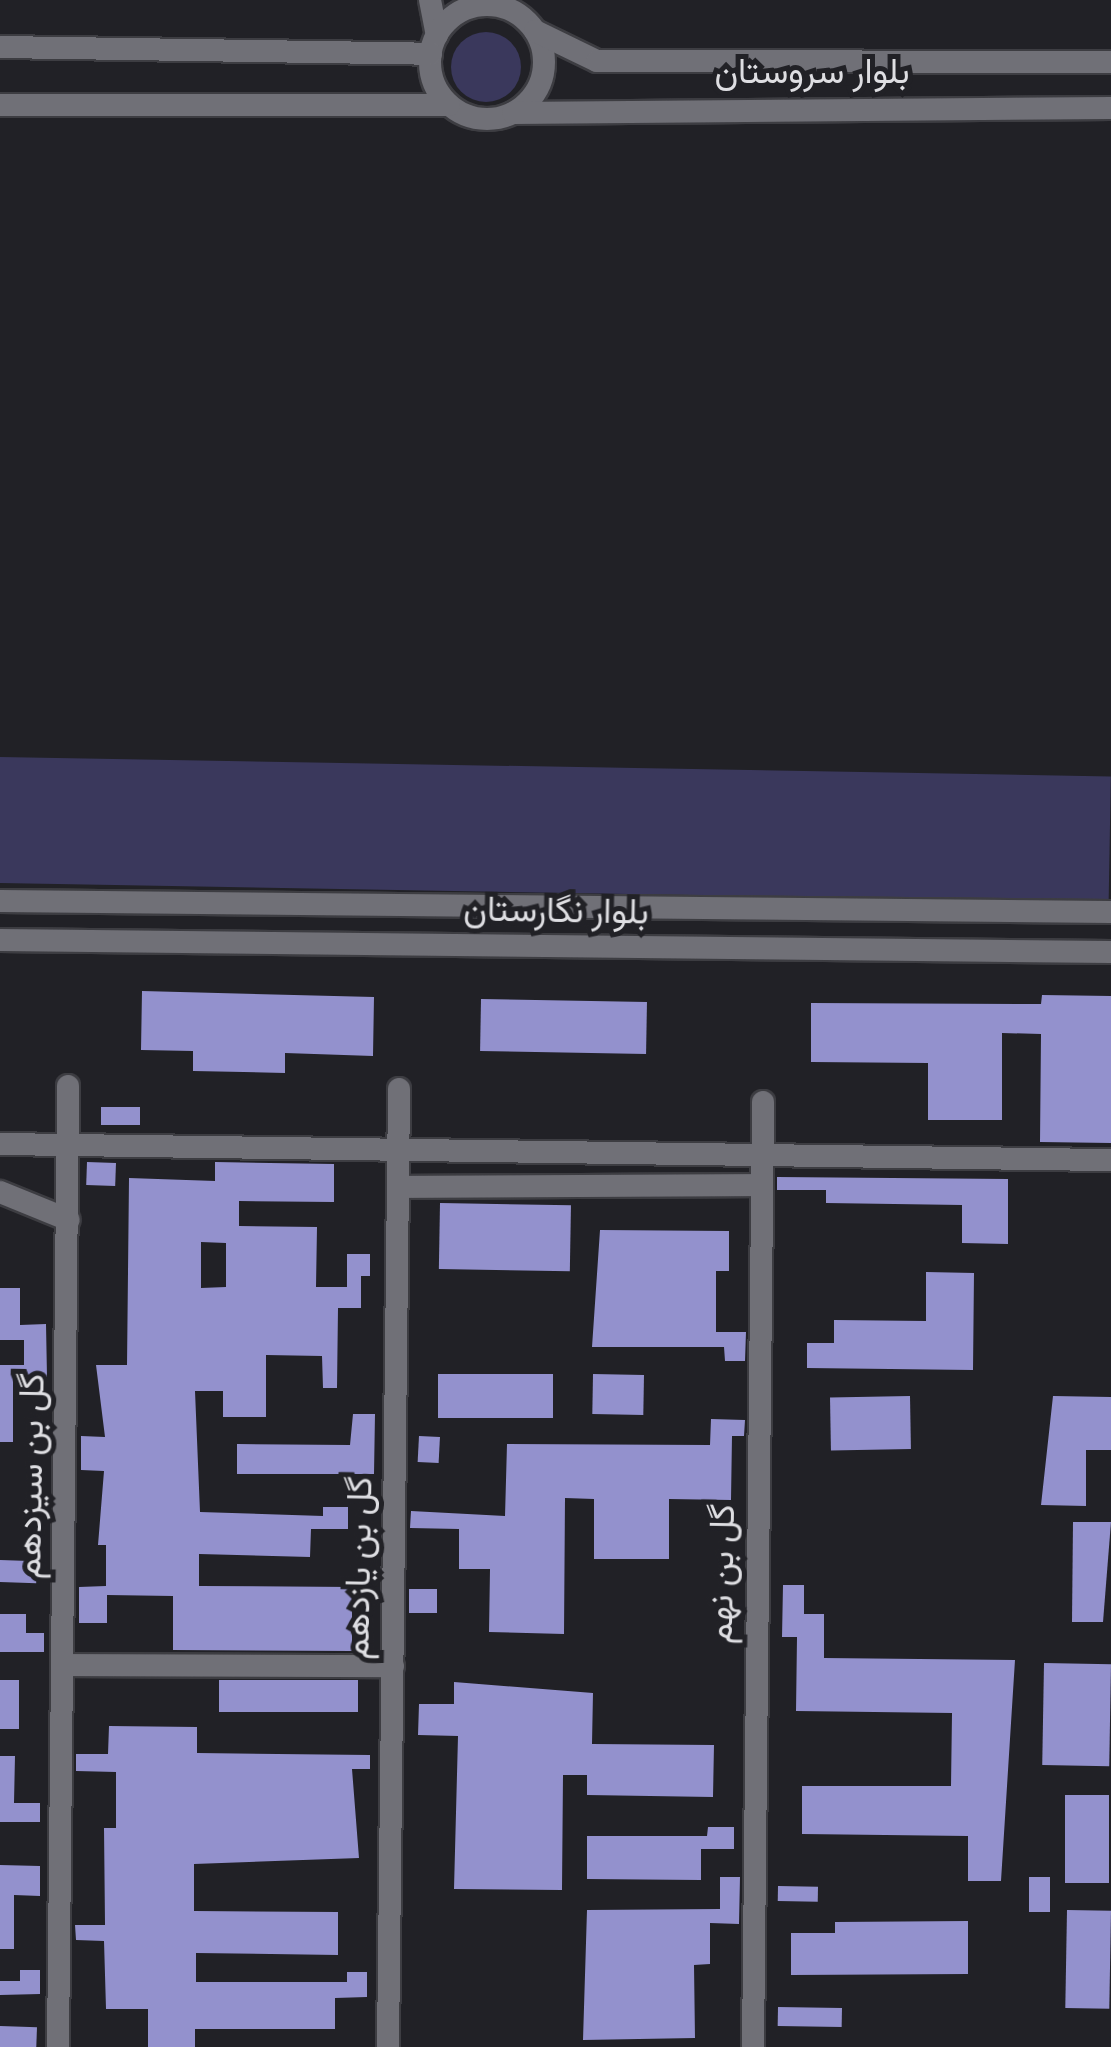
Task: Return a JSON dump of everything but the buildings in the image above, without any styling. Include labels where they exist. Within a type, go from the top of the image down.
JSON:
[{"type":"street","points":[[430,0],[434,45],[450,105]]},
{"type":"street","points":[[0,105],[450,105],[480,119],[513,113],[544,68],[535,31],[498,3],[463,10],[434,45]]},
{"type":"street","name":"بلوار سروستان","points":[[535,31],[596,61],[1111,62]]},
{"type":"street","points":[[0,47],[434,45]]},
{"type":"street","name":"بلوار سروستان","points":[[513,113],[1111,108]]},
{"type":"street","name":"بلوار نگارستان","points":[[0,901],[1111,912]]},
{"type":"street","name":"بلوار نگارستان","points":[[0,940],[1111,952]]},
{"type":"street","name":"گل بن سیزدهم","points":[[58,2047],[68,1086]]},
{"type":"street","name":"گل بن یازدهم","points":[[388,2047],[399,1090]]},
{"type":"street","name":"گل بن نهم","points":[[753,2047],[763,1102]]},
{"type":"street","points":[[0,1144],[1111,1160]]},
{"type":"street","points":[[398,1187],[761,1185]]},
{"type":"street","points":[[0,1192],[69,1220]]},
{"type":"street","points":[[64,1666],[393,1666]]},
{"type":"shaded area","points":[[486,32],[511,42],[521,67],[511,92],[486,102],[461,92],[451,67],[461,42]]},
{"type":"shaded area","points":[[0,757],[1111,776],[1109,902],[0,883]]}]
